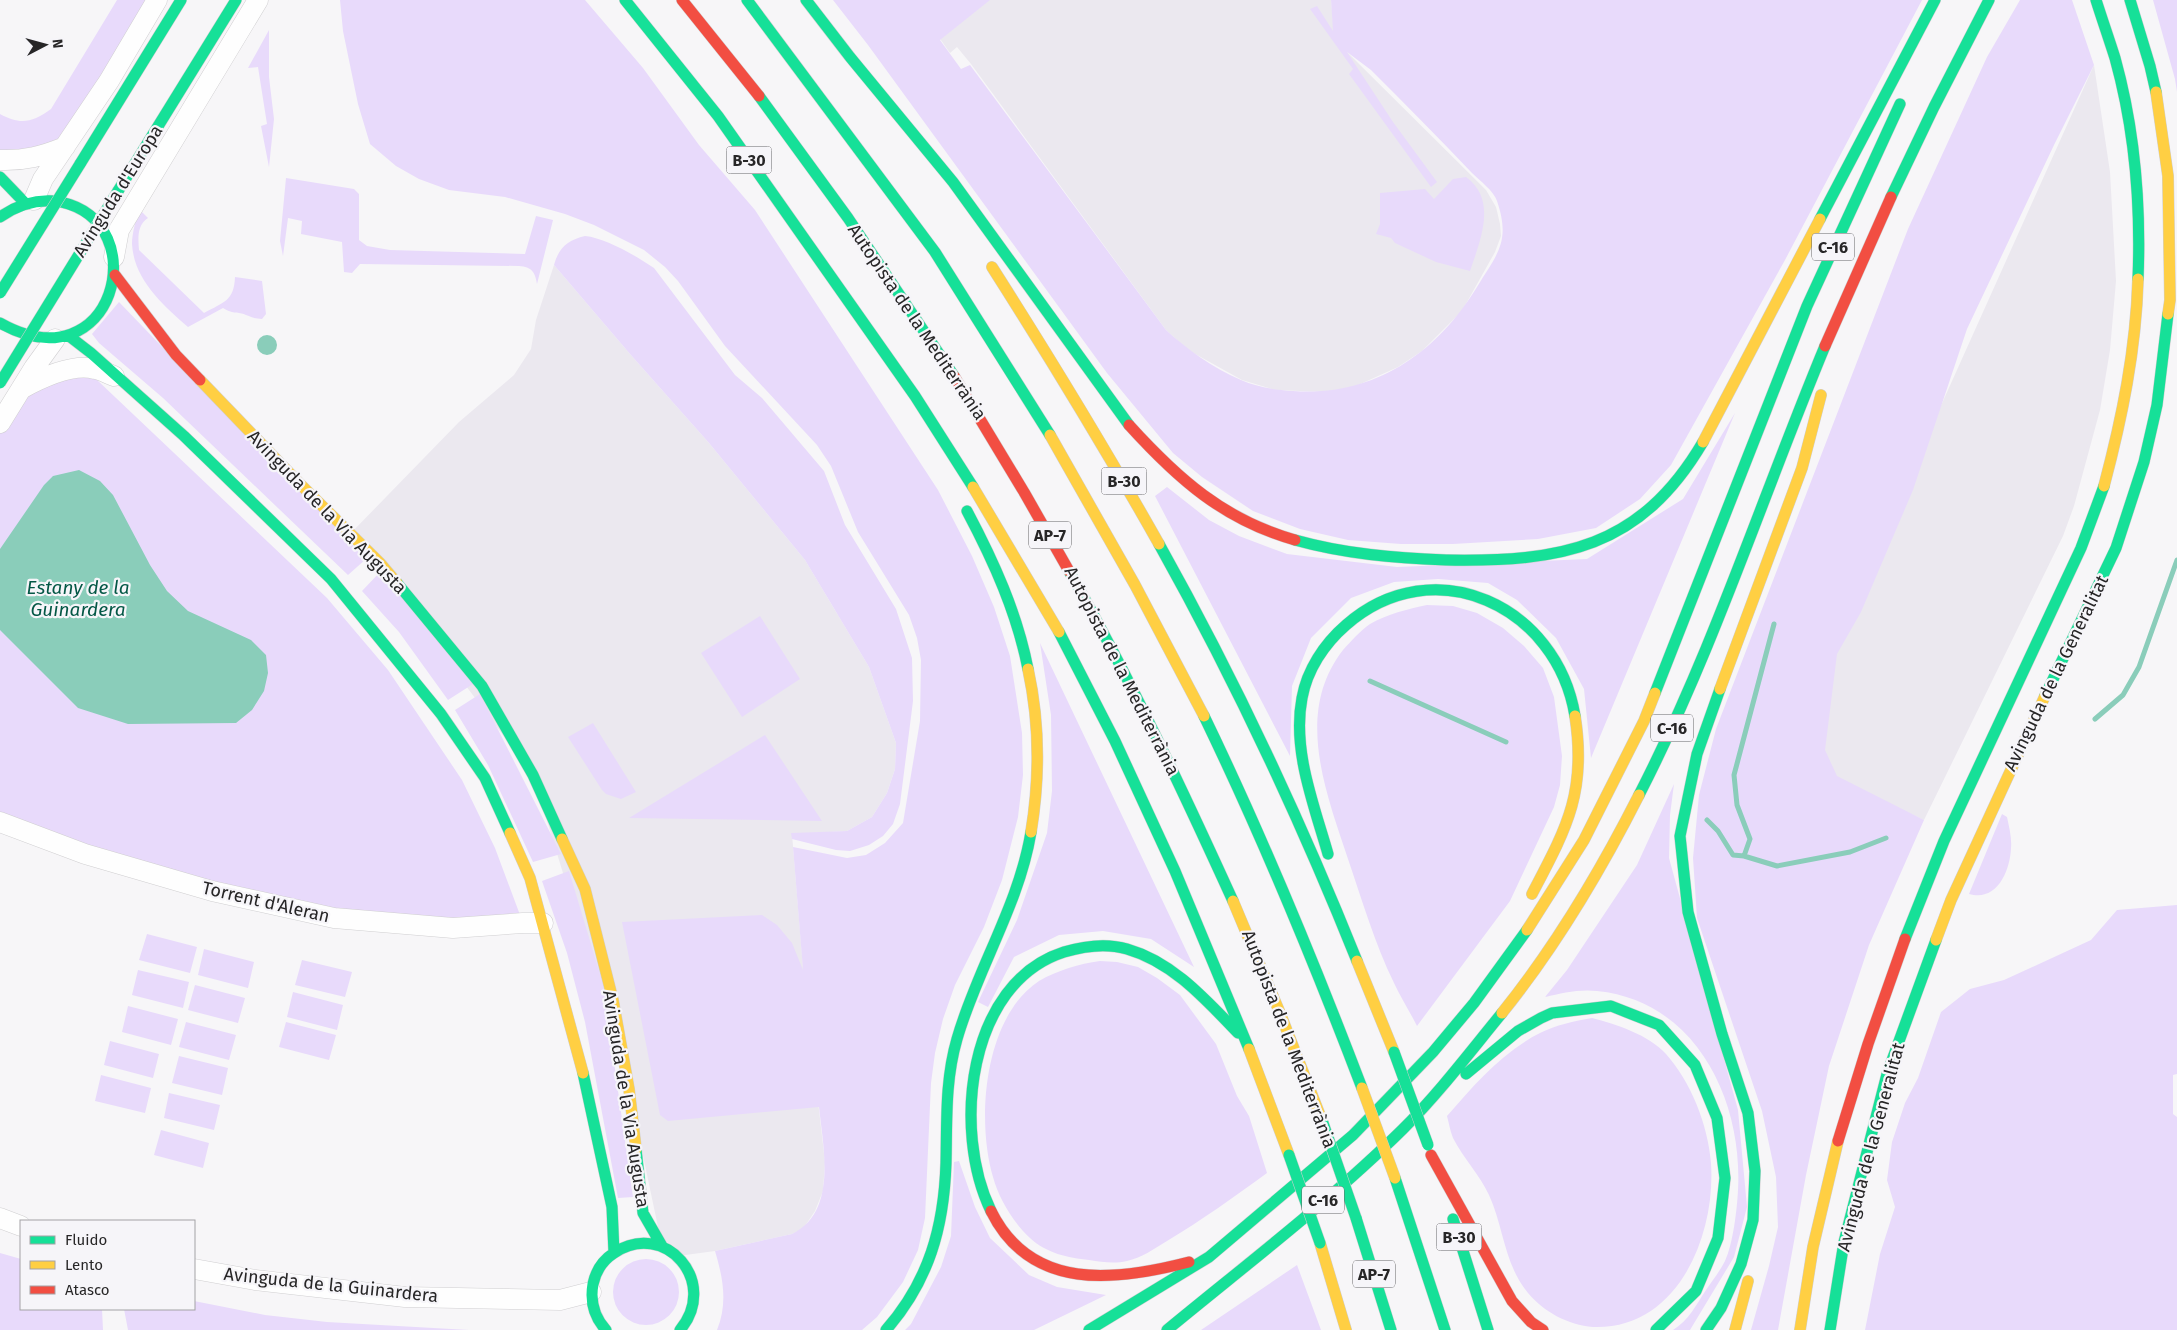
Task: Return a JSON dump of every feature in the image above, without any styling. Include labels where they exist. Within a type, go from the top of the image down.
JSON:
[{"type":"main road","points":[[0,293],[181,0]]},
{"type":"main road","name":"Avinguda d'Europa","points":[[0,383],[236,0]]},
{"type":"main road","name":"B-30","points":[[624,0],[718,116],[866,325],[947,444],[1064,640],[1120,750],[1175,872],[1248,1043],[1320,1243],[1346,1330]]},
{"type":"main road","name":"Autopista de la Mediterrània","points":[[682,0],[722,48],[794,143],[864,241],[976,410],[1032,503],[1088,603],[1150,720],[1207,839],[1286,1023],[1356,1218],[1392,1330]]},
{"type":"main road","name":"AP-7","points":[[747,0],[812,83],[942,262],[1040,419],[1110,538],[1180,671],[1237,784],[1306,941],[1395,1178],[1445,1330]]},
{"type":"main road","points":[[806,0],[850,57],[953,182],[1061,333],[1143,443],[1166,466],[1229,513],[1270,533],[1303,544],[1370,556],[1445,560],[1532,558],[1576,549],[1611,535],[1642,516],[1676,481],[1709,431],[1935,0]]},
{"type":"main road","name":"C-16","points":[[1154,1325],[1219,1287],[1365,1165],[1423,1108],[1516,996],[1544,958],[1593,882],[1638,800],[1661,753],[1698,667],[1791,430],[1879,222],[1917,140],[1989,0]]},
{"type":"main road","name":"Avinguda de la Generalitat","points":[[1800,1330],[1804,1294],[1822,1199],[1858,1072],[1906,936],[1943,843],[2076,560],[2102,492],[2120,430],[2135,340],[2139,245],[2136,179],[2118,68],[2096,0]]},
{"type":"main road","name":"Avinguda de la Generalitat","points":[[1830,1330],[1844,1242],[1890,1065],[1951,900],[2009,771],[2116,548],[2144,462],[2157,405],[2170,300],[2168,176],[2160,113],[2150,66],[2130,0]]},
{"type":"main road","points":[[850,57],[917,156]]},
{"type":"main road","name":"C-16","points":[[1089,1330],[1209,1257],[1353,1135],[1433,1052],[1474,1003],[1539,914],[1584,840],[1624,763],[1662,679],[1807,306],[1846,218],[1906,92]]},
{"type":"main road","points":[[0,177],[30,201]]},
{"type":"main road","points":[[0,217],[12,208],[30,201]]},
{"type":"main road","name":"Avinguda de la Via Augusta","points":[[30,201],[56,201],[81,210],[100,226],[108,239],[114,266],[176,355],[299,483],[357,539],[392,577],[482,686],[533,775],[586,889],[613,1000],[629,1089],[643,1213],[662,1246]]},
{"type":"main road","name":"B-30","points":[[983,254],[1072,394],[1166,556],[1254,727],[1348,933],[1429,1150],[1488,1330]]},
{"type":"main road","points":[[0,323],[26,337],[40,340],[62,338],[88,325],[99,314],[108,299],[114,266]]},
{"type":"main road","points":[[1757,1249],[1762,1227],[1764,1201],[1760,1158],[1688,912],[1680,836],[1690,780],[1711,713],[1802,468],[1843,305]]},
{"type":"main road","points":[[866,325],[914,416]]},
{"type":"main road","name":"Avinguda de la Via Augusta","points":[[62,338],[120,379],[184,436],[331,580],[441,714],[484,778],[530,878],[543,923],[580,1061],[608,1188],[612,1207],[614,1253]]},
{"type":"main road","points":[[886,1330],[912,1298],[934,1246],[941,1214],[949,1075],[956,1038],[967,1002],[1016,888],[1027,852],[1038,788],[1039,738],[1031,672],[1021,635],[1002,582],[980,532],[961,499]]},
{"type":"main road","points":[[1348,933],[1334,871],[1306,781],[1300,743],[1300,710],[1307,680],[1318,656],[1334,634],[1353,618],[1379,601],[1408,592],[1438,588],[1464,592],[1491,600],[1514,614],[1534,632],[1552,655],[1566,684],[1574,710],[1578,740],[1578,772],[1574,798],[1566,825],[1527,904]]},
{"type":"main road","points":[[1209,1257],[1173,1267],[1138,1273],[1094,1277],[1079,1276],[1048,1266],[1034,1259],[1020,1249],[996,1222],[981,1187],[972,1140],[972,1089],[981,1044],[989,1022],[1000,1002],[1025,973],[1056,954],[1091,946],[1127,948],[1147,956],[1166,967],[1215,1010],[1248,1043]]},
{"type":"main road","points":[[1433,1052],[1496,954]]},
{"type":"main road","points":[[1423,1108],[1537,1020],[1568,1008],[1598,1004],[1612,1006],[1640,1014],[1666,1030],[1687,1052],[1712,1097],[1722,1136],[1726,1177],[1723,1216],[1716,1246],[1706,1272],[1693,1293],[1674,1315],[1656,1330]]},
{"type":"main road","points":[[1706,1330],[1732,1287],[1744,1257],[1752,1220],[1756,1170],[1748,1113]]},
{"type":"main road","points":[[1429,1150],[1512,1301],[1526,1317],[1543,1330]]},
{"type":"main road","points":[[603,1327],[592,1305],[591,1292],[597,1271],[614,1253],[634,1243],[652,1243],[662,1246],[678,1256],[690,1273],[695,1294],[691,1314],[680,1330]]},
{"type":"main road","points":[[1735,1330],[1750,1274]]},
{"type":"main road","points":[[1167,1330],[1219,1287]]},
{"type":"street","points":[[30,201],[109,81],[158,0]]},
{"type":"street","name":"Avinguda d'Europa","points":[[114,266],[119,230],[258,0]]},
{"type":"street","points":[[0,160],[18,161],[41,157],[65,147]]},
{"type":"street","points":[[0,423],[21,389],[62,338]]},
{"type":"street","name":"Avinguda de la Via Augusta","points":[[21,389],[43,377],[71,370],[94,368],[120,379]]},
{"type":"street","name":"Torrent d'Aleran","points":[[0,822],[85,854],[212,891],[334,918],[452,928],[543,923]]},
{"type":"street","points":[[0,1218],[20,1226]]},
{"type":"street","name":"Avinguda de la Guinardera","points":[[195,1269],[255,1280],[404,1297],[560,1300],[591,1292]]},
{"type":"street","name":"Avinguda de la Guinardera","points":[[560,1300],[603,1327]]},
{"type":"shaded area","points":[[117,0],[150,0],[62,137],[27,152],[0,152],[0,114],[14,120],[26,121],[32,120],[51,109]]},
{"type":"shaded area","points":[[340,0],[585,0],[643,68],[699,145],[755,210],[938,490],[972,556],[994,607],[1010,656],[1022,733],[1023,775],[1018,817],[1002,880],[984,927],[955,985],[943,1019],[935,1053],[931,1083],[925,1218],[918,1250],[903,1282],[877,1317],[862,1330],[717,1330],[722,1310],[723,1290],[715,1251],[792,1234],[807,1224],[816,1210],[822,1195],[824,1177],[823,1141],[819,1107],[668,1121],[660,1115],[622,922],[762,915],[777,925],[792,943],[803,970],[793,847],[847,858],[866,855],[885,843],[903,823],[920,721],[921,660],[917,638],[909,615],[858,532],[831,466],[817,445],[725,346],[678,281],[665,267],[644,250],[594,225],[565,214],[505,197],[449,190],[419,179],[396,166],[370,144],[358,104],[343,31]]},
{"type":"shaded area","points":[[833,0],[990,0],[940,40],[961,69],[970,65],[1166,330],[1183,345],[1211,364],[1247,382],[1280,390],[1322,391],[1350,387],[1376,378],[1400,366],[1422,351],[1461,311],[1477,287],[1500,247],[1503,227],[1497,201],[1490,190],[1371,70],[1347,52],[1393,122],[1437,182],[1431,187],[1349,74],[1353,69],[1310,9],[1317,6],[1333,31],[1331,0],[1922,0],[1785,260],[1671,465],[1640,499],[1596,528],[1538,539],[1453,544],[1401,544],[1348,540],[1300,529],[1253,511],[1202,477],[1173,453],[1107,373],[868,45]]},
{"type":"shaded area","points":[[913,0],[1331,0],[1334,33],[1346,51],[1486,190],[1496,207],[1500,224],[1501,236],[1495,252],[1462,311],[1422,351],[1398,367],[1356,386],[1326,392],[1275,390],[1242,380],[1188,350],[1166,330],[971,64],[957,47],[950,53]]},
{"type":"shaded area","points":[[2020,0],[2072,0],[2094,65],[1967,329],[1913,490],[1861,612],[1837,654],[1825,750],[1837,776],[1924,820],[1869,945],[1829,1066],[1806,1175],[1778,1330],[1751,1330],[1778,1227],[1776,1177],[1762,1111],[1697,918],[1693,858],[1699,795],[1716,729],[1908,229],[1987,57]]},
{"type":"shaded area","points":[[2153,0],[2177,0],[2177,92],[2175,79]]},
{"type":"shaded area","points":[[269,30],[269,77],[274,119],[269,167],[261,126],[267,124],[258,67],[248,68]]},
{"type":"shaded area","points":[[2094,65],[2110,172],[2116,281],[2110,350],[2100,410],[2074,506],[2063,536],[1924,820],[1784,755]]},
{"type":"shaded area","points":[[1466,177],[1476,186],[1482,197],[1484,209],[1482,234],[1470,271],[1436,262],[1395,243],[1391,238],[1376,234],[1380,224],[1380,193],[1425,189],[1434,199],[1453,179]]},
{"type":"shaded area","points":[[286,178],[354,189],[359,194],[359,240],[367,246],[390,250],[525,254],[536,216],[553,220],[537,284],[532,271],[519,266],[360,264],[352,273],[344,272],[342,242],[301,234],[302,221],[288,218],[283,256],[280,241]]},
{"type":"shaded area","points":[[139,209],[148,218],[140,228],[139,250],[204,313],[227,300],[233,291],[235,277],[262,281],[266,314],[262,319],[223,308],[188,327],[178,319],[151,291],[138,269],[132,244],[133,231]]},
{"type":"shaded area","points":[[585,236],[611,244],[654,268],[735,375],[762,398],[824,471],[845,525],[896,609],[912,658],[913,701],[900,804],[893,824],[883,836],[869,845],[850,851],[836,850],[792,839],[791,833],[847,831],[872,817],[887,793],[895,769],[896,743],[869,667],[805,560],[709,443],[554,265],[565,245]]},
{"type":"shaded area","points":[[554,265],[709,443],[805,560],[869,667],[896,743],[895,769],[887,793],[872,817],[847,831],[792,834],[804,980],[825,1162],[823,1191],[815,1211],[803,1229],[792,1234],[715,1251],[678,1256],[662,1246],[629,1089],[533,775],[351,533],[459,422],[514,375],[531,349],[536,320]]},
{"type":"shaded area","points":[[119,302],[366,559],[348,575],[163,398],[99,343],[92,334]]},
{"type":"shaded area","points":[[71,370],[96,379],[327,598],[388,670],[462,780],[495,848],[523,923],[334,918],[0,822],[0,423],[21,389]]},
{"type":"shaded area","points":[[1735,413],[1591,758],[1584,689],[1556,638],[1517,600],[1488,583],[1438,579],[1394,582],[1351,598],[1311,638],[1292,686],[1290,756],[1155,496],[1167,487],[1209,520],[1239,536],[1287,554],[1397,567],[1587,559],[1683,499]]},
{"type":"shaded area","points":[[381,571],[473,684],[448,700],[399,632],[362,591]]},
{"type":"shaded area","points":[[1427,605],[1453,606],[1477,613],[1503,628],[1524,646],[1543,668],[1554,697],[1562,756],[1560,785],[1554,807],[1510,901],[1417,1026],[1387,968],[1369,922],[1339,833],[1324,780],[1317,726],[1320,700],[1328,674],[1343,650],[1363,630],[1377,620],[1398,612]]},
{"type":"shaded area","points":[[760,616],[800,679],[742,717],[701,653]]},
{"type":"shaded area","points":[[1040,643],[1194,967],[1151,939],[1103,931],[1059,935],[1014,957],[988,1007],[978,1002],[1017,920],[1047,833],[1052,791],[1051,715]]},
{"type":"shaded area","points":[[480,694],[561,854],[533,862],[488,765],[455,710]]},
{"type":"shaded area","points":[[593,723],[636,792],[621,799],[606,794],[568,737]]},
{"type":"shaded area","points":[[765,735],[822,821],[629,818]]},
{"type":"shaded area","points":[[1674,784],[1670,815],[1669,858],[1738,1110],[1747,1207],[1734,1257],[1690,1330],[1673,1330],[1684,1322],[1692,1312],[1723,1265],[1728,1254],[1736,1217],[1738,1190],[1737,1156],[1732,1122],[1722,1090],[1706,1060],[1686,1035],[1661,1014],[1632,999],[1597,991],[1577,991],[1545,997],[1567,970],[1637,865]]},
{"type":"shaded area","points":[[2002,814],[2007,817],[2011,840],[2010,857],[2005,875],[1994,889],[1987,893],[1979,895],[1969,894]]},
{"type":"shaded area","points":[[569,871],[603,984],[633,1197],[618,1198],[585,1022],[567,953],[542,881]]},
{"type":"shaded area","points":[[2177,905],[2177,1074],[2173,1075],[2173,1114],[2177,1117],[2177,1330],[1865,1330],[1880,1254],[1895,1207],[1887,1180],[1892,1142],[1905,1103],[1918,1078],[1941,1012],[1970,989],[2004,980],[2091,940],[2117,910]]},
{"type":"shaded area","points":[[147,934],[197,947],[190,973],[139,960]]},
{"type":"shaded area","points":[[204,949],[254,962],[248,988],[198,975]]},
{"type":"shaded area","points":[[302,960],[352,972],[345,997],[295,985]]},
{"type":"shaded area","points":[[1100,961],[1117,962],[1138,967],[1180,995],[1216,1044],[1237,1096],[1249,1116],[1267,1173],[1205,1217],[1152,1250],[1132,1260],[1117,1262],[1103,1262],[1058,1254],[1036,1243],[1024,1232],[1007,1210],[999,1194],[988,1154],[985,1127],[989,1071],[996,1044],[1006,1019],[1021,997],[1039,981],[1054,974],[1076,966]]},
{"type":"shaded area","points":[[138,970],[189,982],[183,1008],[132,995]]},
{"type":"shaded area","points":[[195,985],[245,998],[238,1023],[188,1010]]},
{"type":"shaded area","points":[[293,992],[343,1005],[337,1030],[287,1017]]},
{"type":"shaded area","points":[[128,1006],[178,1019],[171,1045],[122,1032]]},
{"type":"shaded area","points":[[1592,1018],[1611,1023],[1641,1036],[1651,1041],[1666,1054],[1683,1078],[1697,1105],[1706,1134],[1711,1163],[1711,1191],[1707,1219],[1698,1247],[1686,1273],[1669,1295],[1648,1313],[1623,1324],[1593,1327],[1575,1324],[1549,1312],[1534,1300],[1520,1282],[1509,1258],[1489,1195],[1453,1138],[1447,1116],[1489,1070],[1526,1041],[1552,1028]]},
{"type":"shaded area","points":[[186,1022],[236,1035],[229,1060],[179,1047]]},
{"type":"shaded area","points":[[286,1022],[336,1035],[329,1060],[279,1047]]},
{"type":"shaded area","points":[[110,1041],[159,1054],[153,1078],[104,1065]]},
{"type":"shaded area","points":[[179,1056],[228,1068],[222,1095],[172,1083]]},
{"type":"shaded area","points":[[101,1075],[151,1088],[145,1113],[95,1101]]},
{"type":"shaded area","points":[[169,1093],[220,1105],[214,1130],[164,1118]]},
{"type":"shaded area","points":[[161,1130],[209,1143],[203,1168],[154,1155]]},
{"type":"shaded area","points":[[959,1161],[975,1207],[990,1238],[1029,1275],[1057,1287],[1106,1295],[1034,1330],[905,1330],[911,1324],[941,1267],[951,1236],[954,1162]]},
{"type":"shaded area","points":[[0,1253],[20,1259],[20,1310],[102,1310],[103,1330],[0,1330]]},
{"type":"shaded area","points":[[646,1259],[659,1262],[669,1269],[676,1279],[679,1292],[676,1305],[669,1315],[659,1322],[646,1325],[633,1322],[623,1315],[616,1305],[613,1292],[616,1279],[623,1269],[633,1262]]},
{"type":"shaded area","points":[[1297,1265],[1321,1330],[1201,1330]]},
{"type":"shaded area","points":[[195,1301],[265,1315],[327,1322],[469,1330],[128,1330],[124,1310],[195,1310]]},
{"type":"water","points":[[267,335],[274,338],[277,345],[274,352],[267,355],[260,352],[257,345],[260,338]]},
{"type":"water","name":"Estany de la Guinardera","points":[[79,470],[100,481],[113,495],[150,565],[167,591],[188,611],[251,640],[266,655],[268,673],[264,691],[252,710],[236,723],[128,724],[78,708],[0,630],[0,549],[44,485],[53,476]]},
{"type":"waterway","points":[[2095,719],[2123,695],[2139,667],[2177,560]]},
{"type":"waterway","points":[[1744,856],[1750,839],[1737,805],[1734,775],[1774,624]]},
{"type":"waterway","points":[[1370,681],[1506,742]]},
{"type":"waterway","points":[[1707,820],[1718,831],[1733,855],[1744,856],[1777,866],[1850,852],[1886,838]]},
{"type":"traffic: fast","points":[[80,164],[181,0]]},
{"type":"traffic: fast","points":[[118,191],[236,0]]},
{"type":"traffic: fast","points":[[625,0],[718,116],[915,396],[973,487]]},
{"type":"traffic: fast","points":[[747,0],[935,252],[1050,435]]},
{"type":"traffic: fast","points":[[806,0],[850,57],[953,182],[1129,425]]},
{"type":"traffic: fast","points":[[1820,219],[1935,0]]},
{"type":"traffic: fast","points":[[1891,197],[1934,107],[1989,0]]},
{"type":"traffic: fast","points":[[2096,0],[2122,85],[2132,140],[2137,196],[2138,279]]},
{"type":"traffic: fast","points":[[2130,0],[2156,92]]},
{"type":"traffic: fast","points":[[759,96],[848,218],[954,376]]},
{"type":"traffic: fast","points":[[1655,693],[1807,306],[1900,104]]},
{"type":"traffic: fast","points":[[0,293],[80,164]]},
{"type":"traffic: fast","points":[[0,177],[25,203]]},
{"type":"traffic: fast","points":[[0,383],[118,191]]},
{"type":"traffic: fast","points":[[0,217],[29,203],[44,201],[61,202],[90,216],[108,239],[114,266],[109,294],[94,318],[71,334],[39,337],[0,323]]},
{"type":"traffic: fast","points":[[2045,696],[2116,548],[2144,462],[2157,405],[2168,314]]},
{"type":"traffic: fast","points":[[69,336],[91,353],[184,436],[331,579],[441,714],[485,778],[510,833]]},
{"type":"traffic: fast","points":[[1639,795],[1691,685],[1825,346]]},
{"type":"traffic: fast","points":[[1295,540],[1333,549],[1370,554],[1446,560],[1487,560],[1561,552],[1594,542],[1624,527],[1652,506],[1679,478],[1703,442]]},
{"type":"traffic: fast","points":[[1905,939],[1944,841],[2081,548],[2104,486]]},
{"type":"traffic: fast","points":[[967,511],[1004,588],[1018,628],[1028,669]]},
{"type":"traffic: fast","points":[[1159,544],[1240,697],[1313,855],[1357,961]]},
{"type":"traffic: fast","points":[[1069,571],[1155,734],[1233,901]]},
{"type":"traffic: fast","points":[[397,583],[482,686],[533,775],[562,839]]},
{"type":"traffic: fast","points":[[1328,854],[1311,797],[1302,757],[1300,718],[1304,688],[1318,658],[1338,632],[1380,602],[1416,591],[1452,591],[1487,600],[1518,619],[1544,645],[1564,677],[1575,716]]},
{"type":"traffic: fast","points":[[1059,632],[1115,741],[1175,871],[1249,1049]]},
{"type":"traffic: fast","points":[[1706,1330],[1721,1308],[1741,1264],[1753,1220],[1755,1171],[1748,1113],[1722,1034],[1688,912],[1680,836],[1697,754],[1720,689]]},
{"type":"traffic: fast","points":[[1204,716],[1287,900],[1362,1088]]},
{"type":"traffic: fast","points":[[886,1330],[913,1292],[931,1252],[942,1209],[945,1187],[947,1101],[953,1054],[965,1013],[1008,911],[1025,859],[1031,832]]},
{"type":"traffic: fast","points":[[1089,1330],[1209,1257],[1353,1135],[1433,1052],[1474,1003],[1527,930]]},
{"type":"traffic: fast","points":[[1830,1330],[1844,1242],[1887,1074],[1936,940]]},
{"type":"traffic: fast","points":[[991,1211],[979,1178],[972,1141],[971,1102],[976,1063],[988,1026],[1006,994],[1031,969],[1064,952],[1079,948],[1104,946],[1127,949],[1144,955],[1174,973],[1201,995],[1238,1033]]},
{"type":"traffic: fast","points":[[1466,1074],[1518,1031],[1541,1018],[1552,1013],[1611,1006],[1659,1025],[1695,1065],[1717,1118],[1725,1178],[1718,1238],[1696,1291],[1656,1330]]},
{"type":"traffic: fast","points":[[1167,1330],[1288,1232],[1375,1156],[1429,1101],[1502,1013]]},
{"type":"traffic: fast","points":[[1394,1052],[1428,1145]]},
{"type":"traffic: fast","points":[[583,1073],[612,1207],[614,1253]]},
{"type":"traffic: fast","points":[[1323,1123],[1356,1218]]},
{"type":"traffic: fast","points":[[636,1149],[643,1213],[662,1246]]},
{"type":"traffic: fast","points":[[1289,1155],[1320,1243]]},
{"type":"traffic: fast","points":[[1395,1178],[1445,1330]]},
{"type":"traffic: fast","points":[[1356,1218],[1391,1330]]},
{"type":"traffic: fast","points":[[1453,1219],[1488,1330]]},
{"type":"traffic: fast","points":[[606,1330],[598,1320],[592,1297],[594,1279],[598,1270],[603,1262],[614,1253],[633,1245],[651,1244],[668,1250],[681,1261],[690,1276],[694,1293],[691,1312],[680,1330]]},
{"type":"traffic: slow","points":[[2156,92],[2168,176],[2170,300],[2168,314]]},
{"type":"traffic: slow","points":[[1703,442],[1820,219]]},
{"type":"traffic: slow","points":[[992,267],[1077,404],[1159,544]]},
{"type":"traffic: slow","points":[[2104,486],[2127,384],[2137,305],[2138,279]]},
{"type":"traffic: slow","points":[[200,380],[299,483],[380,563],[397,583]]},
{"type":"traffic: slow","points":[[1720,689],[1802,468],[1821,395]]},
{"type":"traffic: slow","points":[[1050,435],[1135,585],[1204,716]]},
{"type":"traffic: slow","points":[[973,487],[1059,632]]},
{"type":"traffic: slow","points":[[1028,669],[1037,730],[1036,791],[1031,832]]},
{"type":"traffic: slow","points":[[1527,930],[1584,840],[1644,721],[1655,693]]},
{"type":"traffic: slow","points":[[1936,940],[1951,900],[2045,696]]},
{"type":"traffic: slow","points":[[1532,894],[1555,850],[1571,810],[1576,789],[1578,767],[1575,716]]},
{"type":"traffic: slow","points":[[1502,1013],[1522,988],[1576,908],[1609,852],[1639,795]]},
{"type":"traffic: slow","points":[[510,833],[530,878],[583,1073]]},
{"type":"traffic: slow","points":[[562,839],[585,889],[613,1000],[629,1089],[636,1149]]},
{"type":"traffic: slow","points":[[1233,901],[1323,1123]]},
{"type":"traffic: slow","points":[[1357,961],[1394,1052]]},
{"type":"traffic: slow","points":[[1249,1049],[1289,1155]]},
{"type":"traffic: slow","points":[[1362,1088],[1395,1178]]},
{"type":"traffic: slow","points":[[1800,1330],[1813,1247],[1838,1141]]},
{"type":"traffic: slow","points":[[1320,1243],[1346,1330]]},
{"type":"traffic: slow","points":[[1735,1330],[1748,1281]]},
{"type":"traffic: jam","points":[[682,0],[759,96]]},
{"type":"traffic: jam","points":[[1825,346],[1891,197]]},
{"type":"traffic: jam","points":[[115,275],[176,355],[200,380]]},
{"type":"traffic: jam","points":[[954,376],[1069,571]]},
{"type":"traffic: jam","points":[[1129,425],[1184,480],[1224,509],[1269,532],[1295,540]]},
{"type":"traffic: jam","points":[[1838,1141],[1868,1044],[1905,939]]},
{"type":"traffic: jam","points":[[1431,1155],[1512,1301],[1531,1322],[1543,1330]]},
{"type":"traffic: jam","points":[[991,1211],[1008,1237],[1029,1256],[1052,1268],[1078,1274],[1105,1276],[1161,1269],[1189,1262]]}]
